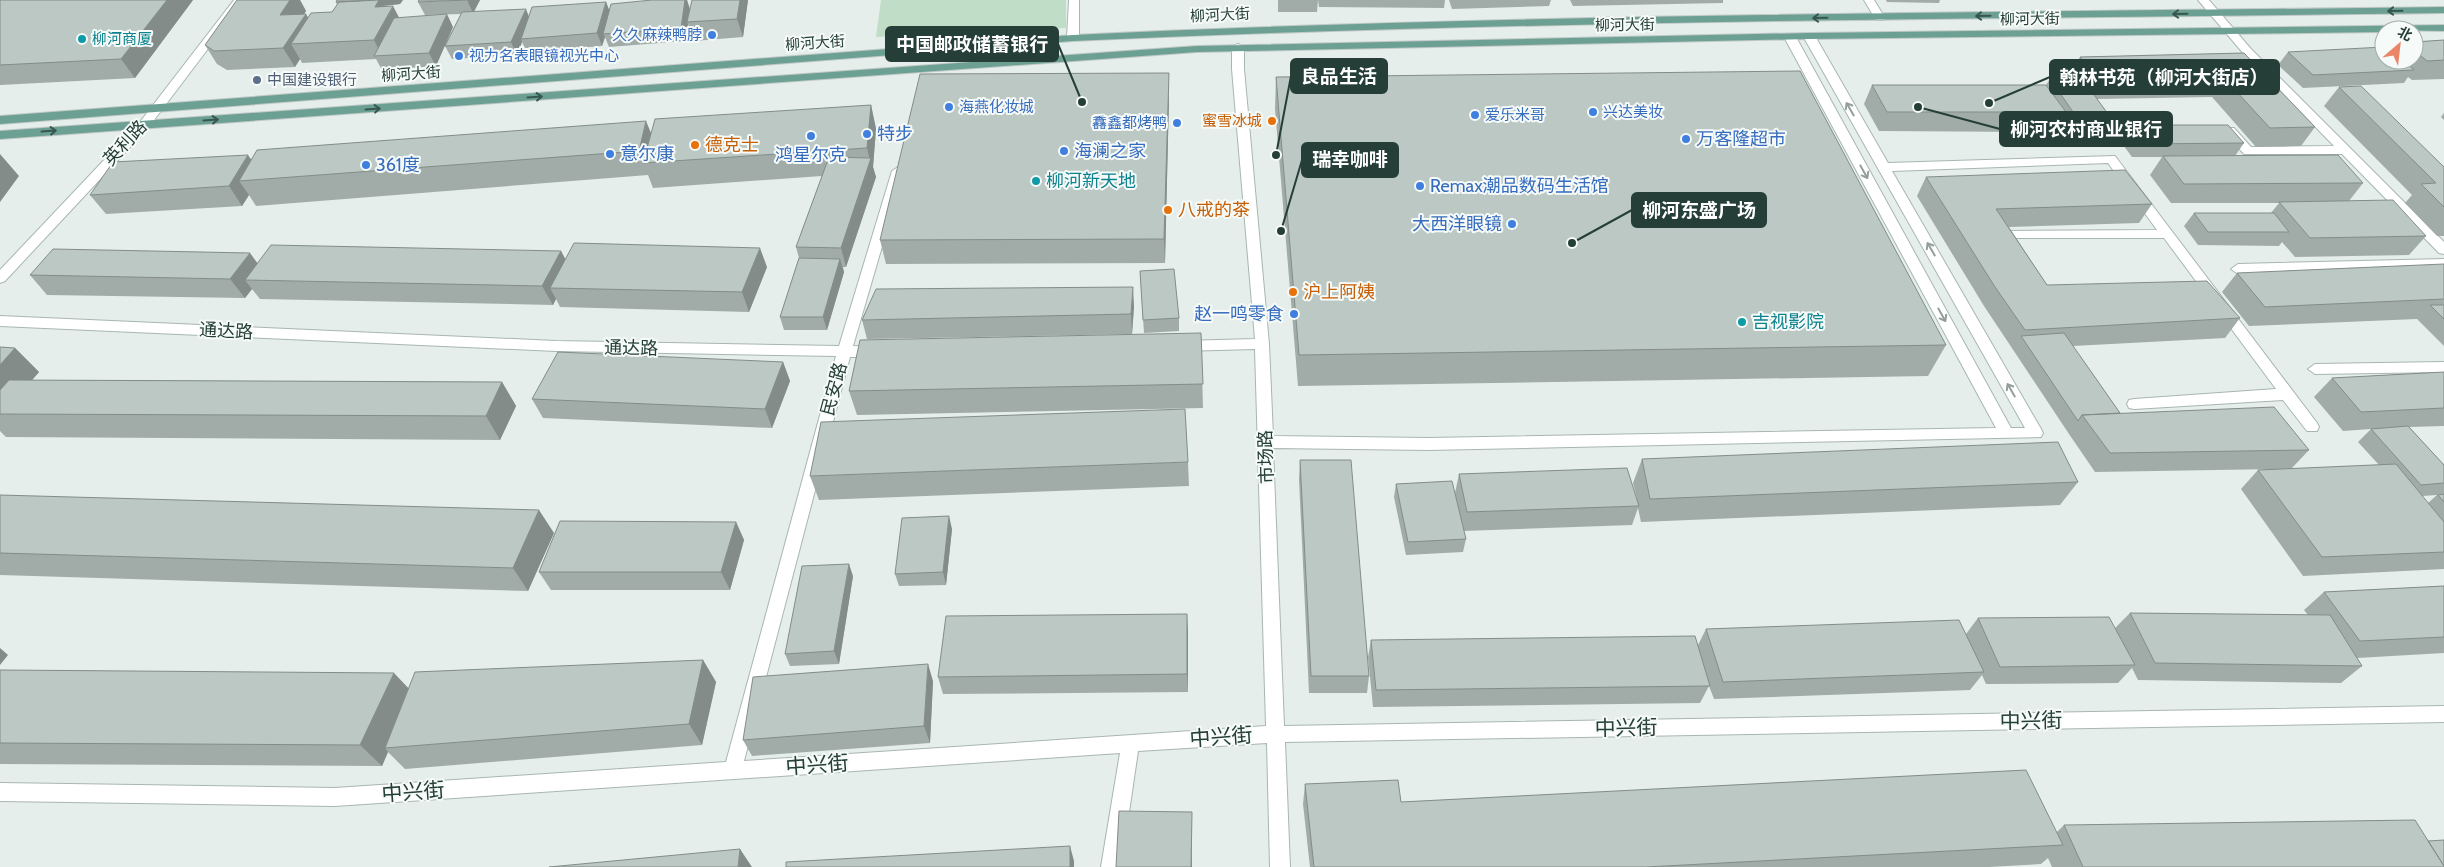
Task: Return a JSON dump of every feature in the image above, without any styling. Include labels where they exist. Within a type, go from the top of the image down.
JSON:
[{"type":"main road","name":"柳河大街","points":[[0,120],[1073,38],[1334,26],[2444,10]]},
{"type":"main road","name":"柳河大街","points":[[0,135],[926,76],[1238,47],[1809,36],[2444,28]]},
{"type":"street","name":"英利路","points":[[0,278],[144,125],[240,0]]},
{"type":"street","points":[[1073,38],[1074,0]]},
{"type":"street","points":[[1870,0],[1880,18]]},
{"type":"street","points":[[2203,0],[2248,51],[2444,250]]},
{"type":"street","points":[[1265,442],[1428,444],[2006,432],[2036,433],[1809,36]]},
{"type":"street","points":[[1790,37],[2006,432]]},
{"type":"street","name":"市场路","points":[[1238,47],[1238,69],[1262,344],[1280,867]]},
{"type":"street","points":[[2216,126],[2226,127],[2248,151],[2346,150]]},
{"type":"street","name":"民安路","points":[[733,770],[844,352],[902,155]]},
{"type":"street","points":[[1884,167],[2111,159],[2312,427]]},
{"type":"street","points":[[2005,235],[2167,234]]},
{"type":"street","points":[[2238,269],[2444,263]]},
{"type":"street","name":"通达路","points":[[0,321],[556,346],[893,352]]},
{"type":"street","points":[[1168,346],[1262,344]]},
{"type":"street","points":[[2314,369],[2444,367]]},
{"type":"street","points":[[2134,404],[2287,394]]},
{"type":"street","name":"中兴街","points":[[0,792],[335,797],[1275,734],[2444,714]]},
{"type":"street","points":[[1111,867],[1130,744]]},
{"type":"green space","points":[[881,0],[1066,0],[1066,28],[876,37]]},
{"type":"building","name":"柳河商厦","points":[[0,0],[167,0],[121,59],[0,65]]},
{"type":"building","points":[[237,0],[290,0],[280,15],[306,14],[283,48],[214,51],[205,45]]},
{"type":"building","points":[[337,0],[360,0],[336,2]]},
{"type":"building","points":[[379,0],[375,7],[393,6],[374,40],[291,44],[311,13],[332,12],[339,2]]},
{"type":"building","points":[[419,0],[467,0],[418,2]]},
{"type":"building","points":[[652,0],[685,0],[681,28],[603,34],[611,4]]},
{"type":"building","points":[[692,0],[740,0],[737,19],[687,22]]},
{"type":"building","points":[[606,2],[597,33],[521,39],[532,7]]},
{"type":"building","points":[[526,9],[511,42],[445,46],[462,12]]},
{"type":"building","points":[[447,14],[429,53],[374,56],[394,18]]},
{"type":"building","points":[[2444,40],[2444,60],[2427,61],[2424,58],[2424,41]]},
{"type":"building","points":[[2374,48],[2374,70],[2414,70],[2313,75],[2288,52]]},
{"type":"building","points":[[2244,53],[2315,127],[2270,128],[2224,78],[2098,80],[2080,57]]},
{"type":"building","points":[[2059,62],[2070,62],[2119,129],[2085,129],[2050,79],[2071,79]]},
{"type":"building","points":[[1800,71],[1946,345],[1299,355],[1276,77]]},
{"type":"building","name":"柳河新天地","points":[[1169,73],[1164,239],[880,240],[920,74]]},
{"type":"building","points":[[1872,85],[2046,85],[2066,112],[1887,112]]},
{"type":"building","points":[[2361,86],[2444,167],[2444,207],[2421,184],[2436,183],[2339,87]]},
{"type":"building","points":[[871,105],[867,148],[643,163],[655,119]]},
{"type":"building","points":[[646,121],[639,151],[239,181],[257,150]]},
{"type":"building","points":[[2127,125],[2228,125],[2244,143],[2141,144]]},
{"type":"building","points":[[248,155],[229,186],[90,195],[113,162]]},
{"type":"building","points":[[2338,155],[2363,183],[2184,184],[2163,156]]},
{"type":"building","points":[[829,157],[871,158],[841,248],[796,247]]},
{"type":"building","points":[[2125,170],[2152,204],[1996,209],[2047,285],[2207,281],[2240,318],[2025,330],[1995,287],[1926,177]]},
{"type":"building","points":[[2393,200],[2426,236],[2310,238],[2279,202]]},
{"type":"building","points":[[2194,213],[2274,213],[2289,232],[2208,232]]},
{"type":"building","points":[[574,243],[760,248],[742,292],[550,288]]},
{"type":"building","points":[[271,245],[561,251],[542,286],[245,280]]},
{"type":"building","points":[[53,249],[250,253],[230,279],[30,275]]},
{"type":"building","points":[[799,258],[840,259],[823,317],[780,317]]},
{"type":"building","points":[[2444,264],[2444,299],[2265,307],[2237,273]]},
{"type":"building","points":[[1174,269],[1179,318],[1143,320],[1140,271]]},
{"type":"building","points":[[1133,287],[1131,314],[862,320],[876,289]]},
{"type":"building","points":[[2430,305],[2444,305],[2444,319]]},
{"type":"building","points":[[1201,333],[1203,384],[849,391],[860,340]]},
{"type":"building","points":[[2064,333],[2120,413],[2082,415],[2078,421],[2021,336]]},
{"type":"building","points":[[0,347],[15,348],[0,365]]},
{"type":"building","points":[[558,352],[783,362],[765,409],[532,399]]},
{"type":"building","points":[[2444,372],[2444,408],[2361,412],[2332,378]]},
{"type":"building","points":[[9,380],[502,382],[486,416],[0,414],[0,390]]},
{"type":"building","points":[[2274,407],[2309,450],[2110,453],[2082,415]]},
{"type":"building","points":[[1185,409],[1188,462],[810,476],[821,422]]},
{"type":"building","points":[[2408,426],[2444,465],[2444,483],[2421,485],[2371,429]]},
{"type":"building","points":[[2058,442],[2078,482],[1650,499],[1642,459]]},
{"type":"building","points":[[1300,460],[1351,460],[1369,676],[1311,676]]},
{"type":"building","points":[[2396,464],[2444,522],[2444,552],[2322,557],[2258,470]]},
{"type":"building","points":[[1627,468],[1639,506],[1467,512],[1459,474]]},
{"type":"building","points":[[1452,481],[1466,539],[1408,542],[1396,484]]},
{"type":"building","points":[[2444,494],[2444,502],[2438,495]]},
{"type":"building","points":[[0,495],[539,510],[513,568],[0,553]]},
{"type":"building","points":[[949,516],[943,572],[895,574],[902,518]]},
{"type":"building","points":[[560,521],[736,522],[721,572],[539,572]]},
{"type":"building","points":[[849,564],[834,651],[785,654],[802,566]]},
{"type":"building","points":[[2444,586],[2444,637],[2360,641],[2324,592]]},
{"type":"building","points":[[2130,613],[2330,615],[2362,666],[2155,663]]},
{"type":"building","points":[[1187,614],[1187,674],[938,677],[946,616]]},
{"type":"building","points":[[2109,617],[2135,665],[2000,667],[1978,618]]},
{"type":"building","points":[[1959,620],[1984,672],[1723,682],[1706,629]]},
{"type":"building","points":[[1695,636],[1710,686],[1376,690],[1371,640]]},
{"type":"building","points":[[703,660],[689,724],[385,748],[415,672]]},
{"type":"building","points":[[928,664],[924,726],[743,740],[753,677]]},
{"type":"building","points":[[0,670],[394,673],[360,745],[0,743]]},
{"type":"building","points":[[2026,770],[2063,845],[1646,867],[1314,867],[1305,784],[1398,780],[1401,802]]},
{"type":"building","points":[[1119,811],[1192,812],[1191,867],[1116,867]]},
{"type":"building","points":[[2415,820],[2444,867],[2083,867],[2064,825]]},
{"type":"building","points":[[2444,840],[2444,866],[2428,841]]},
{"type":"building","points":[[1070,846],[1070,867],[786,867],[786,862]]},
{"type":"building","points":[[740,849],[738,867],[549,867]]},
{"type":"place","name":"久久麻辣鸭脖","points":[[712,35]]},
{"type":"place","name":"柳河商厦","points":[[82,39]]},
{"type":"place","name":"视力名表眼镜视光中心","points":[[459,56]]},
{"type":"place","name":"中国建设银行","points":[[257,80]]},
{"type":"place","name":"中国邮政储蓄银行","points":[[1082,102]]},
{"type":"place","name":"翰林书苑（柳河大街店）","points":[[1989,103]]},
{"type":"place","name":"海燕化妆城","points":[[949,107]]},
{"type":"place","name":"柳河农村商业银行","points":[[1918,107]]},
{"type":"place","name":"兴达美妆","points":[[1593,112]]},
{"type":"place","name":"爱乐米哥","points":[[1475,115]]},
{"type":"place","name":"蜜雪冰城","points":[[1272,121]]},
{"type":"place","name":"馫鑫都烤鸭","points":[[1177,123]]},
{"type":"place","name":"特步","points":[[867,134]]},
{"type":"place","name":"鸿星尔克","points":[[811,136]]},
{"type":"place","name":"万客隆超市","points":[[1686,139]]},
{"type":"place","name":"德克士","points":[[695,145]]},
{"type":"place","name":"海澜之家","points":[[1064,151]]},
{"type":"place","name":"意尔康","points":[[610,154]]},
{"type":"place","name":"良品生活","points":[[1276,155]]},
{"type":"place","name":"361度","points":[[366,165]]},
{"type":"place","name":"柳河新天地","points":[[1036,181]]},
{"type":"place","name":"Remax潮品数码生活馆","points":[[1420,186]]},
{"type":"place","name":"八戒的茶","points":[[1168,210]]},
{"type":"place","name":"大西洋眼镜","points":[[1512,224]]},
{"type":"place","name":"瑞幸咖啡","points":[[1281,231]]},
{"type":"place","name":"柳河东盛广场","points":[[1572,243]]},
{"type":"place","name":"沪上阿姨","points":[[1293,292]]},
{"type":"place","name":"赵一鸣零食","points":[[1294,314]]},
{"type":"place","name":"吉视影院","points":[[1742,322]]}]
